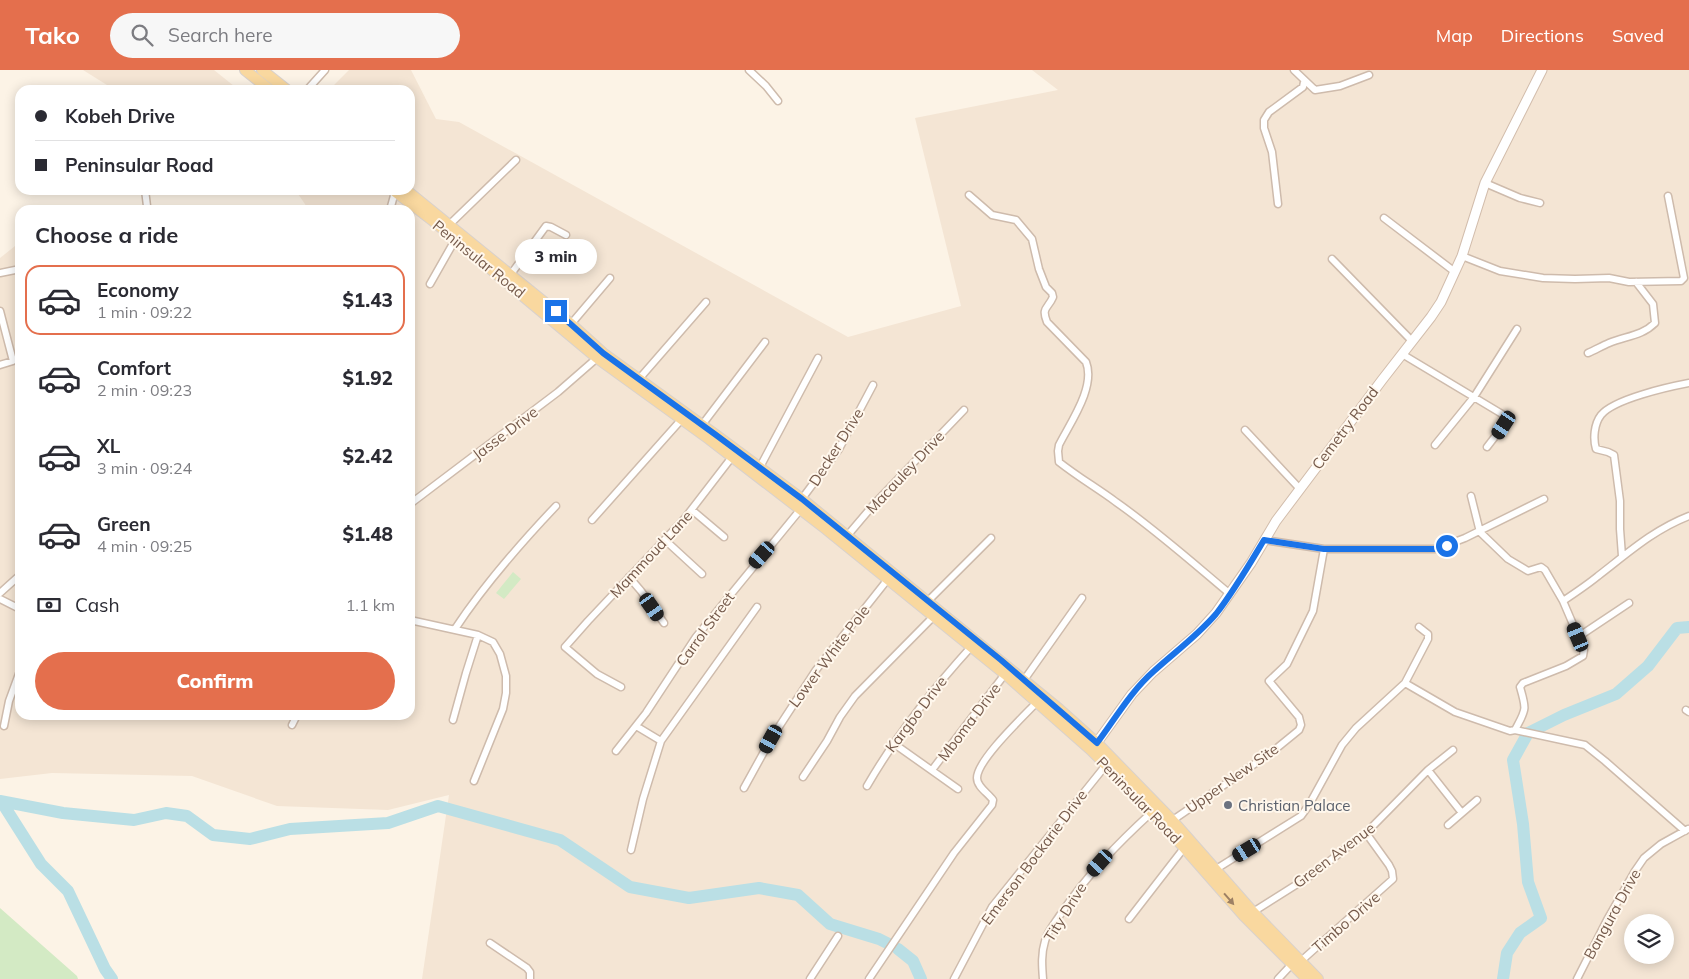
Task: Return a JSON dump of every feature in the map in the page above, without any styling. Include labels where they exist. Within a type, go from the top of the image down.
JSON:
[{"type":"main road","points":[[245,70],[264,85]]},
{"type":"main road","points":[[262,70],[281,85]]},
{"type":"main road","name":"Peninsular Road","points":[[403,195],[414,205]]},
{"type":"main road","name":"Peninsular Road","points":[[404,195],[449,224],[571,324],[603,353],[760,467],[799,505],[1094,747],[1106,765],[1152,812],[1169,823],[1184,848],[1253,912],[1296,962],[1307,979]]},
{"type":"main road","name":"Peninsular Road","points":[[415,206],[597,358],[799,505],[847,536],[1024,680],[1169,823],[1212,872],[1244,916],[1318,979]]},
{"type":"street","points":[[312,85],[325,70]]},
{"type":"street","points":[[749,70],[778,101]]},
{"type":"street","points":[[1278,204],[1272,152],[1264,128],[1264,120],[1269,112],[1303,87],[1303,77],[1294,70]]},
{"type":"street","name":"Cemetry Road","points":[[1094,747],[1132,694],[1152,672],[1197,634],[1230,594],[1264,540],[1300,489],[1441,302],[1462,256],[1485,183],[1542,70]]},
{"type":"street","points":[[1304,82],[1315,90],[1340,86],[1369,75]]},
{"type":"street","points":[[449,224],[516,160]]},
{"type":"street","points":[[1485,183],[1520,198],[1540,203]]},
{"type":"street","points":[[969,194],[992,216],[1016,220],[1032,239],[1039,269],[1046,287],[1053,297],[1045,309],[1044,314],[1047,322],[1086,362],[1088,368],[1084,396],[1058,451],[1059,462],[1079,478],[1116,502],[1183,554],[1230,594]]},
{"type":"street","points":[[1462,256],[1484,266],[1543,278],[1609,278],[1636,282],[1681,281],[1684,278],[1668,196]]},
{"type":"street","points":[[1384,218],[1455,272]]},
{"type":"street","points":[[510,274],[546,226],[552,227],[566,235]]},
{"type":"street","points":[[430,284],[455,240]]},
{"type":"street","points":[[1332,260],[1412,341]]},
{"type":"street","points":[[0,272],[15,270]]},
{"type":"street","points":[[571,324],[610,278]]},
{"type":"street","points":[[1588,353],[1610,342],[1638,335],[1655,323],[1653,304],[1636,282]]},
{"type":"street","points":[[639,379],[706,302]]},
{"type":"street","points":[[0,311],[14,361],[0,365]]},
{"type":"street","points":[[1435,445],[1474,397],[1517,329]]},
{"type":"street","points":[[702,425],[765,342]]},
{"type":"street","points":[[1402,354],[1502,414],[1506,419],[1504,425],[1487,447]]},
{"type":"street","name":"Jasse Drive","points":[[415,500],[543,404],[597,358]]},
{"type":"street","points":[[760,467],[818,358]]},
{"type":"street","points":[[1622,556],[1620,500],[1614,455],[1596,449],[1594,436],[1598,420],[1601,415],[1612,407],[1647,392],[1689,383]]},
{"type":"street","name":"Decker Drive","points":[[799,505],[831,461],[873,385]]},
{"type":"street","name":"Macauley Drive","points":[[847,536],[875,503],[964,410]]},
{"type":"street","points":[[592,520],[682,420]]},
{"type":"street","points":[[1245,430],[1300,489]]},
{"type":"street","name":"Mammoud Lane","points":[[621,687],[588,668],[579,657],[565,647],[692,510],[732,456]]},
{"type":"street","points":[[1471,496],[1480,532],[1508,559],[1528,571],[1541,567],[1545,570],[1563,601],[1584,650],[1583,656],[1566,666],[1522,682],[1520,687],[1525,712],[1519,731]]},
{"type":"street","points":[[1264,540],[1324,549],[1436,549],[1480,532],[1544,499]]},
{"type":"street","name":"Carrol Street","points":[[616,751],[646,712],[696,637],[799,505]]},
{"type":"street","points":[[454,629],[479,594],[532,531],[556,506]]},
{"type":"street","points":[[692,510],[724,537]]},
{"type":"street","points":[[1563,601],[1596,578],[1637,544],[1689,516]]},
{"type":"street","points":[[928,601],[991,538]]},
{"type":"street","points":[[665,540],[702,574]]},
{"type":"street","name":"Upper New Site","points":[[1169,823],[1272,752],[1299,730],[1301,725],[1299,717],[1269,682],[1287,664],[1313,611],[1324,549]]},
{"type":"street","points":[[629,577],[664,623]]},
{"type":"street","name":"Lower White Pole","points":[[744,788],[771,739],[816,670],[888,579]]},
{"type":"street","points":[[0,593],[15,580]]},
{"type":"street","points":[[0,598],[15,606]]},
{"type":"street","points":[[1024,680],[1082,598]]},
{"type":"street","points":[[1578,637],[1629,603]]},
{"type":"street","points":[[631,850],[642,799],[661,740],[757,607]]},
{"type":"street","points":[[803,777],[827,741],[840,717],[856,696],[934,616]]},
{"type":"street","points":[[415,623],[478,635],[492,642],[500,654],[506,676],[506,693],[503,709],[474,781]]},
{"type":"street","points":[[1212,872],[1301,816],[1310,805],[1342,745],[1356,728],[1405,683],[1428,639],[1428,634],[1419,627]]},
{"type":"street","points":[[453,720],[478,635]]},
{"type":"street","name":"Kargbo Drive","points":[[867,786],[894,743],[943,677],[971,647]]},
{"type":"street","name":"Mboma Drive","points":[[932,770],[1005,674]]},
{"type":"street","points":[[1405,683],[1455,712],[1502,729],[1585,745],[1687,830]]},
{"type":"street","points":[[4,726],[9,701],[15,685]]},
{"type":"street","points":[[869,979],[954,853],[992,805],[992,800],[979,785],[978,775],[1000,740],[1037,702]]},
{"type":"street","points":[[292,725],[294,720]]},
{"type":"street","points":[[636,726],[661,740]]},
{"type":"street","points":[[894,743],[958,789]]},
{"type":"street","name":"Green Avenue","points":[[1253,912],[1310,876],[1366,833],[1428,770],[1453,750]]},
{"type":"street","name":"Emerson Bockarie Drive","points":[[954,979],[992,906],[1106,765]]},
{"type":"street","points":[[1428,770],[1462,813]]},
{"type":"street","points":[[1448,825],[1477,800]]},
{"type":"street","name":"Tity Drive","points":[[1043,979],[1041,957],[1045,939],[1070,900],[1086,878],[1112,849],[1152,812]]},
{"type":"street","name":"Bangura Drive","points":[[1577,979],[1607,920],[1644,858],[1661,844],[1687,830]]},
{"type":"street","name":"Timbo Drive","points":[[1278,979],[1393,879],[1392,871],[1366,833]]},
{"type":"street","points":[[1129,919],[1184,848]]},
{"type":"street","points":[[810,979],[838,936]]},
{"type":"street","points":[[490,942],[527,968],[530,972],[530,979]]},
{"type":"shaded area","points":[[83,70],[214,70],[233,85],[107,85]]},
{"type":"shaded area","points":[[349,70],[411,70],[436,119],[459,122],[848,337],[961,306],[915,118],[1058,90],[1032,70],[1689,70],[1689,979],[422,979],[449,795],[388,810],[277,806],[192,776],[52,773],[0,779],[0,258],[15,246],[15,720],[415,720],[415,205],[306,205],[299,195],[415,195],[415,85],[334,85]]},
{"type":"green space","points":[[513,572],[521,579],[504,599],[496,593]]},
{"type":"green space","points":[[0,908],[77,976],[78,979],[0,979]]},
{"type":"waterway","points":[[1503,979],[1507,953],[1520,933],[1541,918],[1528,882],[1523,824],[1513,760],[1528,733],[1564,715],[1616,694],[1648,666],[1677,628],[1689,627]]},
{"type":"waterway","points":[[0,801],[63,813],[134,820],[166,813],[187,816],[213,835],[250,839],[290,829],[388,823],[438,806],[560,840],[630,887],[689,898],[759,888],[798,895],[830,924],[879,939],[891,945]]},
{"type":"waterway","points":[[1,801],[41,864],[68,891],[105,969],[112,979]]},
{"type":"waterway","points":[[898,949],[913,961],[921,979]]},
{"type":"place","name":"Christian Palace","points":[[1228,805]]},
{"type":"route","points":[[556,311],[603,353],[802,499],[1001,660],[1097,743],[1132,694],[1152,672],[1197,634],[1216,613],[1264,540],[1324,549],[1436,549],[1447,546]]}]
